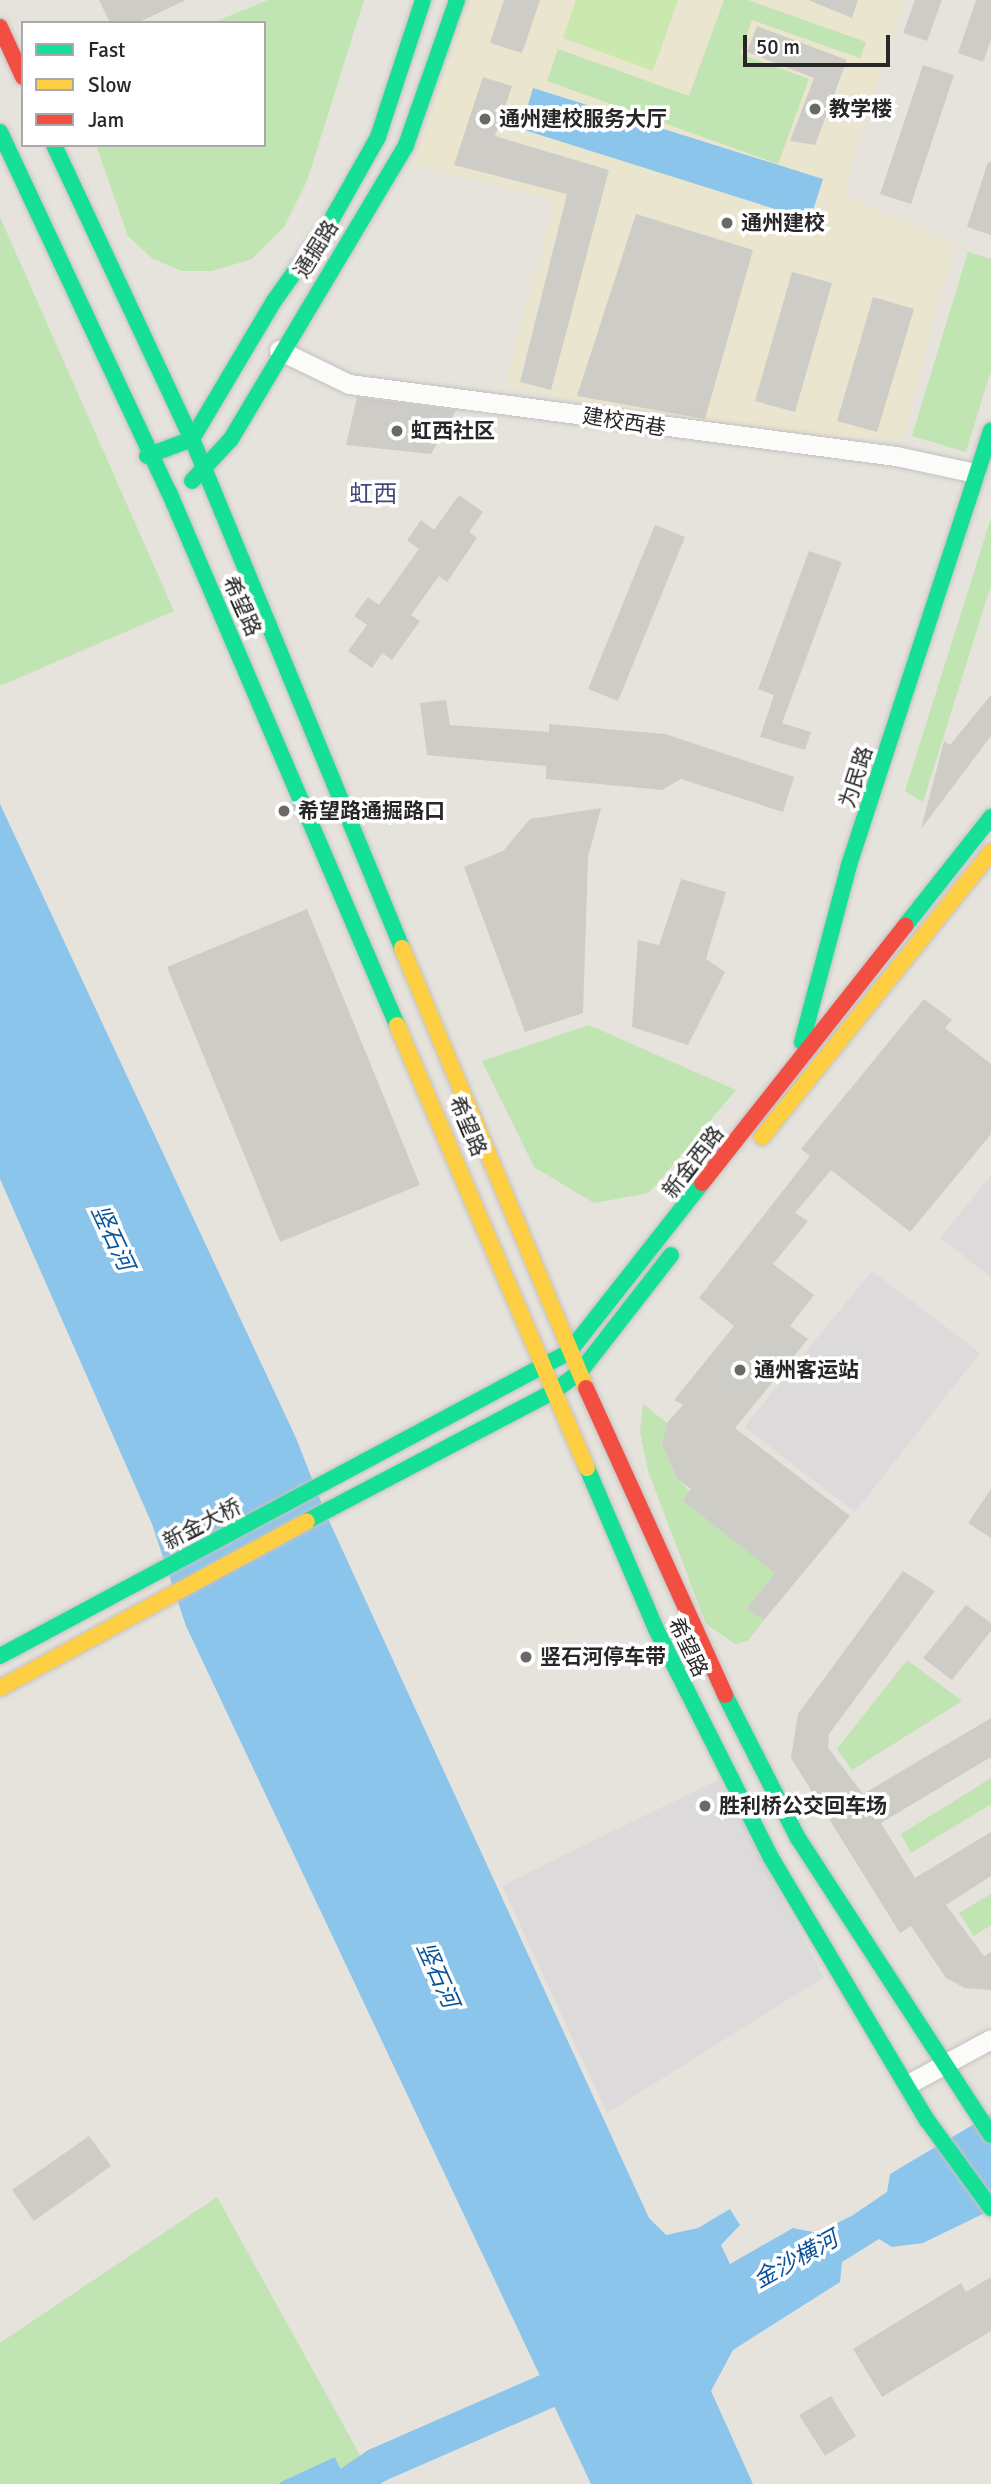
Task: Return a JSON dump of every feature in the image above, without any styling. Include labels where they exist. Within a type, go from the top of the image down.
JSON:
[{"type":"main road","name":"通掘路","points":[[192,439],[379,137],[423,0]]},
{"type":"main road","name":"通掘路","points":[[169,492],[203,475],[231,439],[279,350],[406,145],[457,0]]},
{"type":"main road","points":[[0,27],[21,73]]},
{"type":"main road","name":"希望路","points":[[0,132],[147,456],[169,492],[501,1254],[543,1370],[723,1765],[927,2120],[991,2208]]},
{"type":"main road","name":"希望路","points":[[55,147],[192,439],[203,475],[569,1352],[751,1751],[798,1839],[991,2135]]},
{"type":"main road","name":"为民路","points":[[764,1135],[799,1054],[849,865],[975,473],[991,432]]},
{"type":"main road","points":[[147,456],[192,439]]},
{"type":"main road","name":"新金西路","points":[[367,1463],[543,1370],[569,1352],[799,1054],[991,817]]},
{"type":"main road","name":"新金西路","points":[[714,1199],[991,852]]},
{"type":"main road","points":[[0,1688],[69,1645],[553,1392],[580,1372],[680,1243]]},
{"type":"main road","name":"新金大桥","points":[[0,1656],[54,1622],[367,1463]]},
{"type":"street","name":"建校西巷","points":[[279,350],[349,384],[896,456],[975,473]]},
{"type":"street","points":[[908,2084],[991,2039]]},
{"type":"shaded area","name":"通州建校","points":[[467,0],[904,0],[843,194],[955,245],[902,441],[703,427],[504,386],[555,201],[413,163]]},
{"type":"shaded area","points":[[991,1175],[991,1277],[940,1238]]},
{"type":"shaded area","points":[[872,1271],[980,1353],[855,1512],[744,1427]]},
{"type":"shaded area","points":[[719,1779],[824,1977],[607,2113],[502,1886]]},
{"type":"green space","points":[[268,0],[364,0],[307,181],[284,227],[252,259],[212,271],[182,271],[153,259],[128,236],[97,147],[266,147],[266,21],[217,21]]},
{"type":"green space","points":[[576,0],[678,0],[653,71],[563,38]]},
{"type":"green space","points":[[724,0],[748,0],[866,42],[860,58],[752,20],[740,54],[809,79],[778,164],[547,81],[558,49],[689,96]]},
{"type":"green space","points":[[0,217],[174,611],[0,686]]},
{"type":"green space","points":[[968,252],[991,259],[991,370],[966,452],[912,436]]},
{"type":"green space","points":[[991,518],[991,585],[923,802],[905,791]]},
{"type":"green space","points":[[589,1025],[736,1090],[649,1193],[594,1203],[534,1167],[482,1061]]},
{"type":"green space","points":[[643,1404],[667,1423],[662,1444],[677,1479],[775,1573],[748,1607],[764,1620],[748,1641],[735,1644],[706,1624],[648,1471],[640,1432]]},
{"type":"green space","points":[[907,1660],[962,1701],[852,1770],[837,1749]]},
{"type":"green space","points":[[991,1778],[991,1804],[911,1853],[901,1834]]},
{"type":"green space","points":[[991,1894],[991,1925],[974,1936],[959,1913]]},
{"type":"green space","points":[[217,2197],[376,2484],[0,2484],[0,2343]]},
{"type":"water","points":[[533,88],[823,179],[810,220],[521,129]]},
{"type":"water","points":[[0,804],[296,1438],[325,1512],[649,2218],[666,2235],[698,2228],[730,2209],[740,2225],[721,2245],[730,2264],[793,2228],[818,2233],[853,2215],[887,2192],[890,2174],[991,2114],[991,2210],[923,2243],[892,2247],[879,2239],[842,2262],[840,2282],[733,2350],[711,2391],[753,2484],[591,2484],[186,1626],[152,1524],[0,1179]]},
{"type":"water","points":[[335,2457],[347,2484],[279,2484],[281,2482]]},
{"type":"building","points":[[99,0],[186,0],[141,21],[109,21]]},
{"type":"building","points":[[504,0],[540,0],[522,53],[490,43]]},
{"type":"building","points":[[808,0],[858,0],[852,18]]},
{"type":"building","points":[[915,0],[942,0],[927,41],[903,33]]},
{"type":"building","points":[[976,0],[991,0],[991,40],[983,62],[958,53]]},
{"type":"building","name":"教学楼","points":[[757,26],[847,60],[815,145],[790,141],[814,78],[747,52]]},
{"type":"building","points":[[923,65],[954,75],[911,204],[880,194]]},
{"type":"building","points":[[483,77],[512,86],[495,136],[609,170],[551,390],[520,382],[567,194],[454,165]]},
{"type":"building","points":[[988,162],[991,163],[991,235],[967,227]]},
{"type":"building","points":[[636,214],[753,250],[705,419],[577,396]]},
{"type":"building","points":[[792,272],[832,283],[795,412],[755,401]]},
{"type":"building","points":[[873,297],[914,309],[877,432],[837,421]]},
{"type":"building","name":"虹西社区","points":[[357,397],[456,410],[431,454],[346,445]]},
{"type":"building","points":[[459,495],[483,512],[469,532],[477,538],[447,582],[439,576],[411,615],[420,621],[392,660],[382,653],[372,668],[348,651],[367,625],[354,616],[368,597],[379,605],[419,549],[407,540],[421,520],[434,530]]},
{"type":"building","points":[[655,525],[685,537],[618,701],[588,689]]},
{"type":"building","points":[[809,551],[842,562],[782,723],[811,732],[805,750],[760,737],[774,695],[758,689]]},
{"type":"building","points":[[991,695],[991,736],[921,829],[944,741],[950,745]]},
{"type":"building","points":[[446,700],[450,725],[549,732],[549,724],[665,734],[794,777],[783,812],[681,779],[662,790],[546,779],[546,766],[427,755],[420,703]]},
{"type":"building","points":[[601,808],[588,857],[583,1013],[525,1032],[464,867],[503,851],[530,819]]},
{"type":"building","points":[[681,879],[726,892],[706,959],[725,972],[688,1045],[632,1027],[638,940],[659,945]]},
{"type":"building","points":[[307,909],[420,1185],[280,1242],[167,967]]},
{"type":"building","points":[[924,999],[952,1020],[945,1028],[991,1064],[991,1134],[910,1232],[831,1170],[795,1213],[808,1221],[773,1264],[814,1295],[790,1326],[808,1339],[735,1428],[850,1516],[764,1620],[747,1608],[775,1573],[683,1501],[691,1489],[677,1479],[662,1444],[667,1423],[683,1405],[674,1400],[734,1326],[699,1298],[810,1156],[801,1149]]},
{"type":"building","points":[[991,1489],[991,1538],[968,1523]]},
{"type":"building","points":[[903,1571],[935,1591],[829,1734],[828,1748],[863,1794],[991,1718],[991,1757],[881,1823],[915,1878],[991,1832],[991,1876],[946,1905],[984,1956],[991,1952],[991,1990],[965,1988],[946,1978],[911,1926],[900,1933],[791,1758],[798,1714]]},
{"type":"building","points":[[966,1605],[991,1623],[991,1631],[952,1680],[923,1658]]},
{"type":"building","points":[[89,2136],[111,2166],[34,2221],[12,2190]]},
{"type":"building","points":[[991,2277],[991,2331],[882,2397],[853,2349],[961,2283],[966,2292]]},
{"type":"building","points":[[831,2396],[856,2436],[825,2456],[799,2415]]},
{"type":"waterway","points":[[348,2484],[376,2465],[589,2372]]},
{"type":"traffic: fast","points":[[147,456],[192,439],[274,301],[329,224],[378,137],[423,0]]},
{"type":"traffic: fast","points":[[192,481],[231,439],[406,145],[457,0]]},
{"type":"traffic: fast","points":[[0,132],[169,492],[397,1025]]},
{"type":"traffic: fast","points":[[55,147],[192,439],[402,948]]},
{"type":"traffic: fast","points":[[802,1042],[849,865],[991,431]]},
{"type":"traffic: fast","points":[[905,926],[991,817]]},
{"type":"traffic: fast","points":[[0,1656],[569,1352],[702,1183]]},
{"type":"traffic: fast","points":[[307,1521],[553,1392],[580,1372],[671,1255]]},
{"type":"traffic: fast","points":[[587,1468],[656,1629],[770,1856],[927,2120],[991,2208]]},
{"type":"traffic: fast","points":[[725,1695],[798,1838],[991,2135]]},
{"type":"traffic: slow","points":[[762,1137],[991,852]]},
{"type":"traffic: slow","points":[[402,948],[586,1388]]},
{"type":"traffic: slow","points":[[397,1025],[587,1468]]},
{"type":"traffic: slow","points":[[0,1688],[307,1521]]},
{"type":"traffic: jam","points":[[0,27],[21,73]]},
{"type":"traffic: jam","points":[[702,1183],[905,926]]},
{"type":"traffic: jam","points":[[586,1388],[725,1695]]},
{"type":"place","name":"教学楼","points":[[815,109]]},
{"type":"place","name":"通州建校服务大厅","points":[[485,119]]},
{"type":"place","name":"通州建校","points":[[727,223]]},
{"type":"place","name":"虹西社区","points":[[397,431]]},
{"type":"place","name":"希望路通掘路口","points":[[284,811]]},
{"type":"place","name":"通州客运站","points":[[740,1370]]},
{"type":"place","name":"竖石河停车带","points":[[526,1657]]},
{"type":"place","name":"胜利桥公交回车场","points":[[705,1806]]},
{"type":"district","name":"虹西","points":[[373,495]]},
{"type":"water label","name":"竖石河","points":[[112,1238]]},
{"type":"water label","name":"竖石河","points":[[437,1975]]},
{"type":"water label","name":"金沙横河","points":[[796,2260]]}]
